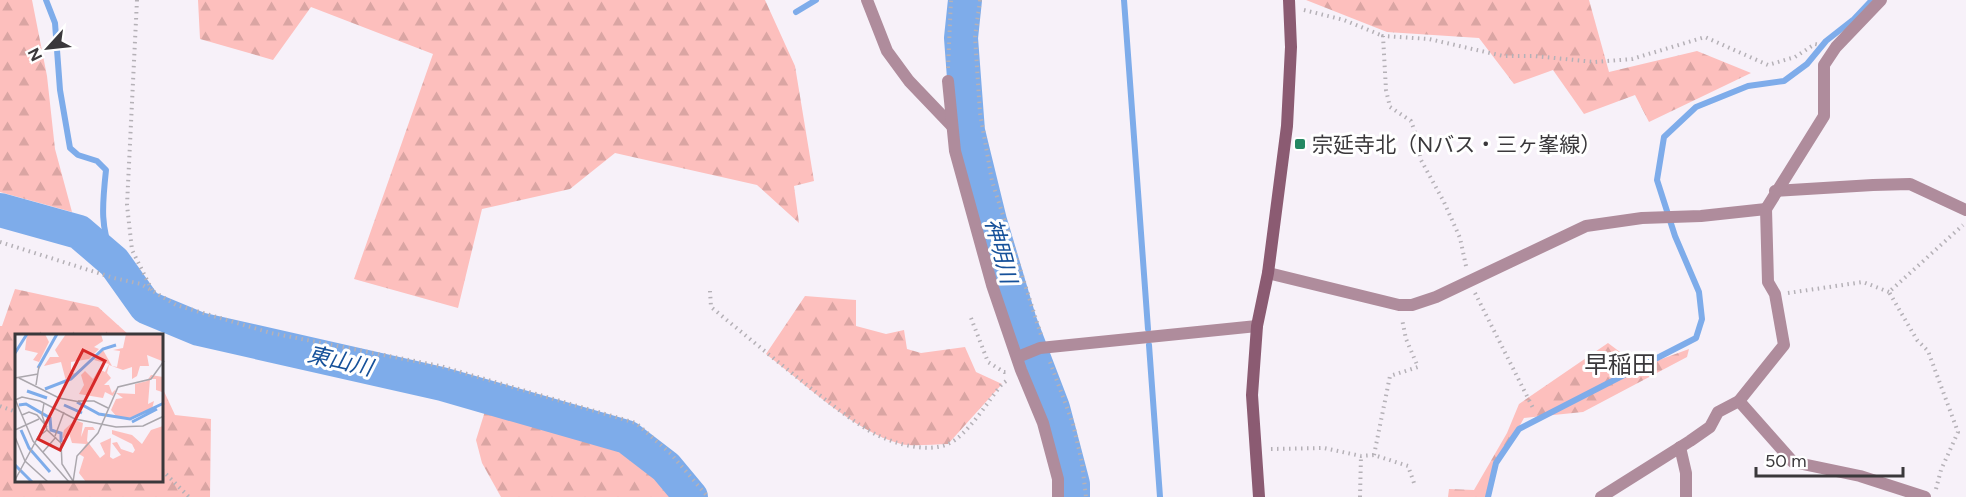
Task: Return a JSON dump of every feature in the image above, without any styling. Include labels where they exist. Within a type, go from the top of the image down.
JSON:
[{"type":"street","points":[[867,0],[887,51],[909,81],[952,126]]},
{"type":"street","points":[[1601,497],[1710,427],[1718,411],[1739,401],[1784,345],[1775,294],[1768,282],[1766,209],[1824,116],[1824,65],[1836,47],[1881,0]]},
{"type":"street","points":[[1259,497],[1252,395],[1257,326],[1268,273],[1287,126],[1291,47],[1290,3]]},
{"type":"street","points":[[948,81],[955,151],[992,285],[1019,356],[1021,370],[1044,423],[1058,479],[1058,497]]},
{"type":"street","points":[[1776,191],[1873,184],[1910,184],[1966,210]]},
{"type":"street","points":[[1268,273],[1399,305],[1412,306],[1436,297],[1586,226],[1642,218],[1701,216],[1766,209]]},
{"type":"street","points":[[1019,356],[1043,348],[1257,326]]},
{"type":"street","points":[[1739,401],[1792,462],[1860,476],[1925,497]]},
{"type":"street","points":[[1680,447],[1686,472],[1686,497]]},
{"type":"path","points":[[137,0],[127,205],[132,250],[153,291]]},
{"type":"path","points":[[948,81],[951,0]]},
{"type":"path","points":[[980,0],[975,37],[980,113],[992,182],[1043,348],[1073,424],[1082,463],[1086,497]]},
{"type":"path","points":[[1290,3],[1344,20],[1383,36],[1429,39],[1503,56],[1534,56],[1594,62],[1632,59],[1705,37],[1768,65],[1795,57],[1815,44],[1836,47]]},
{"type":"path","points":[[1383,36],[1386,90],[1390,107],[1411,121],[1421,160],[1460,238],[1470,281],[1533,408]]},
{"type":"path","points":[[1889,292],[1966,222]]},
{"type":"path","points":[[0,242],[114,278],[141,284],[176,305],[271,333],[440,366],[636,423],[671,454],[708,497]]},
{"type":"path","points":[[1775,294],[1863,282],[1889,292],[1917,340],[1928,351],[1958,432],[1941,470],[1934,497]]},
{"type":"path","points":[[710,291],[711,307],[766,354],[845,415],[877,435],[903,444],[927,448],[948,444],[967,429],[1002,384],[1021,370]]},
{"type":"path","points":[[1374,455],[1390,376],[1418,367],[1406,339],[1399,305]]},
{"type":"path","points":[[971,318],[988,362],[1004,372],[1021,370]]},
{"type":"path","points":[[0,406],[15,412]]},
{"type":"path","points":[[1255,450],[1324,448],[1361,456],[1374,455],[1408,466],[1414,483]]},
{"type":"path","points":[[1360,497],[1361,456]]},
{"type":"path","points":[[164,472],[189,497]]},
{"type":"green space","points":[[0,0],[32,0],[47,76],[55,149],[72,212],[0,192]]},
{"type":"green space","points":[[198,0],[765,0],[795,66],[814,181],[794,186],[799,223],[757,185],[615,153],[570,189],[482,209],[458,308],[354,279],[433,54],[311,7],[273,60],[200,39]]},
{"type":"green space","points":[[1306,0],[1589,0],[1609,72],[1697,51],[1751,73],[1649,122],[1635,95],[1584,114],[1553,70],[1514,84],[1479,38],[1387,32]]},
{"type":"green space","points":[[15,289],[98,307],[128,334],[15,334],[15,482],[164,482],[164,391],[175,415],[211,419],[210,497],[0,497],[0,326],[2,326]]},
{"type":"green space","points":[[805,296],[856,300],[856,326],[886,334],[904,330],[907,349],[921,353],[965,347],[976,372],[1002,384],[948,444],[906,445],[884,438],[848,418],[766,354]]},
{"type":"green space","points":[[1608,343],[1640,367],[1689,349],[1687,357],[1583,412],[1524,418],[1490,479],[1487,497],[1448,497],[1449,489],[1474,490],[1507,433],[1519,404]]},
{"type":"green space","points":[[498,402],[628,444],[661,468],[682,497],[501,497],[482,463],[476,440],[486,408]]},
{"type":"waterway","points":[[46,0],[55,23],[60,90],[70,148],[78,155],[97,161],[106,170],[103,217],[106,238],[114,262]]},
{"type":"waterway","points":[[796,12],[816,0]]},
{"type":"waterway","name":"神明川","points":[[965,0],[961,38],[968,131],[990,221],[1020,322],[1053,408],[1073,484],[1073,497]]},
{"type":"waterway","points":[[1124,0],[1148,329]]},
{"type":"waterway","points":[[1488,497],[1496,463],[1519,429],[1696,338],[1702,319],[1699,292],[1675,236],[1657,180],[1664,137],[1696,107],[1748,86],[1784,81],[1807,64],[1826,41],[1854,19],[1872,0]]},
{"type":"waterway","name":"東山川","points":[[0,210],[79,232],[114,262],[146,307],[199,329],[442,384],[627,437],[666,467],[691,497]]},
{"type":"waterway","points":[[1149,345],[1160,497]]},
{"type":"place","name":"宗延寺北（Nバス・三ヶ峯線）","points":[[1300,144]]},
{"type":"district","name":"早稲田","points":[[1620,364]]}]
